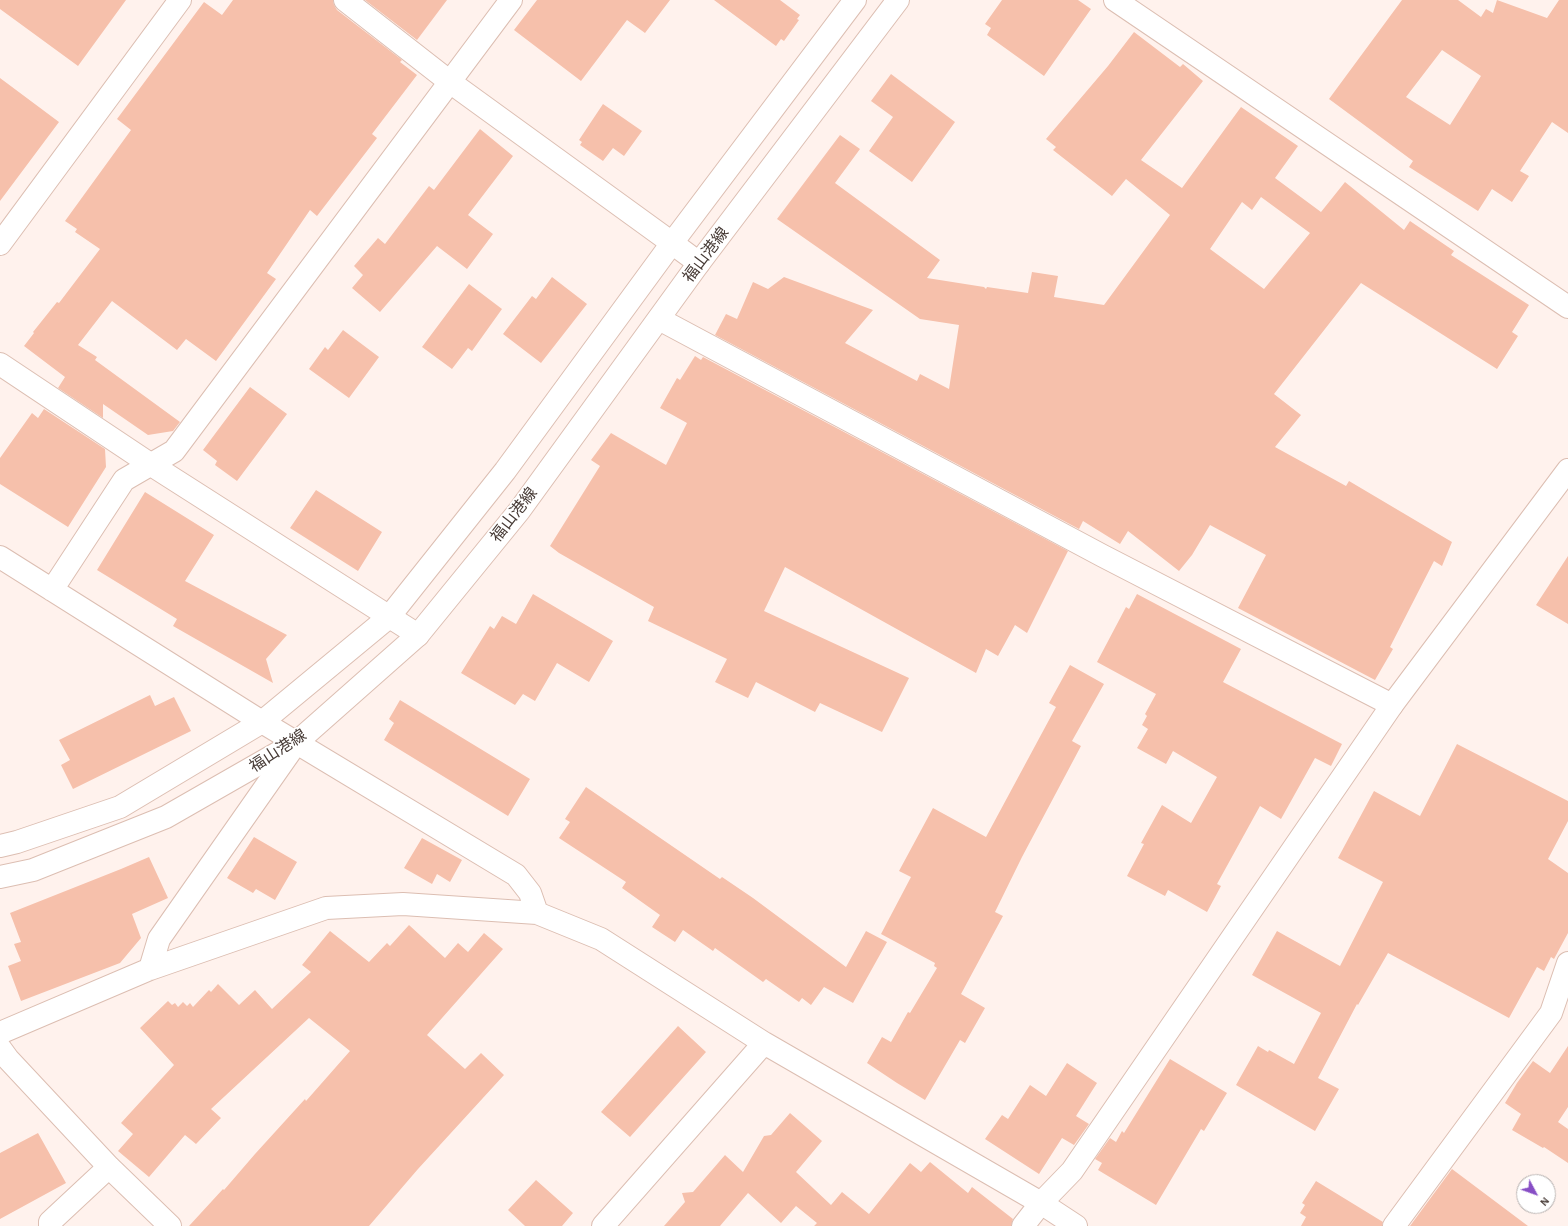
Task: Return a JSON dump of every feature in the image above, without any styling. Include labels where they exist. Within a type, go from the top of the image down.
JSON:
[{"type":"street","points":[[0,244],[180,0]]},
{"type":"street","points":[[345,0],[450,82],[699,263]]},
{"type":"street","points":[[52,590],[124,480],[174,450],[511,0]]},
{"type":"street","name":"福山港線","points":[[0,846],[17,842],[120,807],[262,722],[390,617],[505,471],[672,243],[856,0]]},
{"type":"street","name":"福山港線","points":[[0,877],[33,870],[166,817],[297,742],[418,635],[519,510],[699,263],[898,0]]},
{"type":"street","points":[[1116,0],[1568,307]]},
{"type":"street","points":[[659,319],[1103,556],[1392,705]]},
{"type":"street","points":[[0,364],[150,464],[418,635]]},
{"type":"street","points":[[1023,1226],[1041,1203],[1072,1171],[1392,705],[1568,470]]},
{"type":"street","points":[[0,557],[262,722],[516,875],[530,893],[537,913]]},
{"type":"street","points":[[150,968],[159,939],[297,742]]},
{"type":"street","points":[[0,1032],[150,968],[326,908],[403,904],[537,913],[601,939],[764,1043],[1041,1203],[1076,1226]]},
{"type":"street","points":[[1394,1226],[1551,1013],[1564,987],[1568,963]]},
{"type":"street","points":[[603,1226],[764,1043]]},
{"type":"street","points":[[0,1048],[8,1059],[109,1167],[170,1226]]},
{"type":"street","points":[[50,1226],[50,1222],[109,1167]]},
{"type":"building","points":[[0,0],[126,0],[78,66],[0,9]]},
{"type":"building","points":[[233,0],[333,0],[337,10],[402,60],[400,62],[417,75],[372,134],[377,138],[317,216],[310,210],[267,273],[276,279],[216,361],[186,339],[177,350],[112,301],[78,345],[97,357],[95,360],[180,422],[173,431],[148,435],[103,404],[103,418],[58,388],[65,377],[24,346],[34,333],[33,332],[57,302],[59,303],[100,249],[75,232],[77,229],[65,221],[131,130],[117,119],[204,2],[222,15]]},
{"type":"building","points":[[365,0],[447,0],[417,40]]},
{"type":"building","points":[[537,0],[670,0],[645,33],[627,20],[581,81],[514,30]]},
{"type":"building","points":[[714,0],[780,0],[800,15],[797,19],[799,20],[784,41],[781,39],[776,46]]},
{"type":"building","points":[[1002,0],[1078,0],[1091,9],[1044,76],[987,35],[991,28],[985,24]]},
{"type":"building","points":[[1402,0],[1458,0],[1481,17],[1486,9],[1493,13],[1497,0],[1547,18],[1559,0],[1568,0],[1568,133],[1552,122],[1520,171],[1529,176],[1512,202],[1492,189],[1478,211],[1409,167],[1413,161],[1329,99]],"holes":[[[1442,50],[1481,76],[1450,125],[1406,97]]]},
{"type":"building","points":[[1134,32],[1180,67],[1183,64],[1203,81],[1141,160],[1182,188],[1241,107],[1298,146],[1275,178],[1321,212],[1345,182],[1404,230],[1410,221],[1454,251],[1451,255],[1529,305],[1512,332],[1518,336],[1497,369],[1361,283],[1274,394],[1301,415],[1275,447],[1346,486],[1349,481],[1452,542],[1442,566],[1434,561],[1390,647],[1393,649],[1375,680],[1238,608],[1266,555],[1210,525],[1192,555],[1179,571],[1128,531],[1120,544],[1083,521],[1079,529],[715,335],[726,314],[737,319],[753,282],[768,289],[784,277],[873,310],[845,343],[917,381],[920,374],[949,389],[959,325],[920,319],[777,219],[840,135],[860,149],[835,183],[940,260],[927,278],[984,287],[986,289],[987,287],[1028,293],[1032,272],[1058,276],[1054,297],[1104,305],[1170,215],[1126,179],[1112,196],[1053,150],[1056,147],[1046,139],[1108,66]],"holes":[[[1261,197],[1310,233],[1264,289],[1210,249],[1242,202],[1252,210]]]},
{"type":"building","points":[[891,74],[955,122],[912,182],[869,151],[893,117],[871,101]]},
{"type":"building","points":[[0,78],[59,122],[0,201]]},
{"type":"building","points":[[603,104],[642,131],[624,156],[613,148],[603,161],[580,145],[582,142],[579,140]]},
{"type":"building","points":[[480,129],[513,156],[468,215],[493,234],[467,269],[437,246],[380,312],[352,288],[363,275],[354,266],[378,238],[385,244],[429,186],[434,190]]},
{"type":"building","points":[[552,277],[587,304],[541,363],[503,334],[532,296],[536,299]]},
{"type":"building","points":[[469,284],[502,309],[472,351],[468,348],[452,369],[422,347]]},
{"type":"building","points":[[343,330],[379,357],[349,398],[309,369],[325,347],[328,350]]},
{"type":"building","points":[[695,356],[701,360],[703,357],[1068,551],[1027,633],[1015,625],[998,656],[986,649],[976,673],[785,567],[764,611],[909,678],[882,732],[820,703],[815,712],[756,682],[748,698],[715,682],[727,659],[648,621],[654,607],[559,553],[550,546],[600,466],[591,460],[611,433],[666,465],[687,423],[660,408],[677,378],[680,380]]},
{"type":"building","points":[[250,387],[287,414],[237,481],[215,465],[217,461],[203,450]]},
{"type":"building","points":[[44,409],[105,449],[106,467],[68,527],[0,484],[0,458],[32,413],[38,418]]},
{"type":"building","points":[[316,490],[382,532],[358,571],[290,528]]},
{"type":"building","points":[[145,492],[214,535],[185,581],[287,635],[266,659],[273,683],[173,626],[177,619],[97,570]]},
{"type":"building","points":[[1568,556],[1568,624],[1536,605]]},
{"type":"building","points":[[533,594],[613,641],[589,682],[557,663],[535,701],[523,694],[515,705],[461,673],[490,626],[494,629],[502,616],[516,624]]},
{"type":"building","points":[[1137,594],[1241,649],[1223,682],[1342,744],[1331,766],[1315,758],[1281,819],[1260,806],[1217,884],[1221,886],[1207,912],[1168,890],[1165,896],[1127,876],[1144,844],[1141,843],[1162,805],[1191,823],[1217,777],[1173,751],[1166,764],[1137,748],[1148,729],[1142,725],[1147,716],[1145,714],[1156,694],[1097,662],[1126,607],[1129,609]]},
{"type":"building","points":[[1070,665],[1104,684],[1072,741],[1081,746],[1022,857],[995,912],[1003,916],[961,994],[985,1008],[965,1043],[960,1040],[925,1100],[867,1063],[882,1037],[891,1042],[908,1012],[910,1013],[937,968],[934,966],[935,963],[881,934],[911,877],[899,871],[933,808],[986,837],[1056,707],[1049,703]]},
{"type":"building","points":[[150,695],[155,706],[174,697],[191,731],[73,789],[61,765],[70,760],[59,740]]},
{"type":"building","points":[[400,700],[530,779],[508,816],[384,740],[394,723],[389,719]]},
{"type":"building","points":[[1457,744],[1568,801],[1568,821],[1548,859],[1568,873],[1568,933],[1554,959],[1551,957],[1544,971],[1537,967],[1509,1018],[1388,953],[1358,1005],[1357,1004],[1318,1078],[1339,1089],[1315,1131],[1236,1085],[1258,1046],[1268,1052],[1269,1050],[1294,1064],[1321,1013],[1252,975],[1277,931],[1340,966],[1383,882],[1338,858],[1374,791],[1420,816]]},
{"type":"building","points":[[586,787],[720,879],[722,877],[753,898],[846,967],[866,931],[887,942],[853,1003],[824,987],[811,1005],[802,998],[799,1002],[766,979],[763,982],[715,948],[713,951],[683,930],[675,942],[652,927],[660,915],[622,888],[626,882],[559,838],[570,822],[565,819]]},
{"type":"building","points":[[254,837],[297,862],[275,900],[256,889],[253,893],[227,878]]},
{"type":"building","points":[[422,838],[462,860],[450,882],[437,874],[432,884],[404,868]]},
{"type":"building","points":[[149,857],[168,898],[132,914],[141,938],[120,963],[21,1001],[8,966],[21,961],[14,944],[21,942],[10,913]]},
{"type":"building","points":[[409,925],[445,958],[458,943],[468,952],[484,933],[503,949],[427,1035],[465,1069],[481,1053],[504,1075],[418,1169],[369,1226],[189,1226],[223,1189],[224,1190],[305,1099],[306,1101],[350,1051],[309,1018],[211,1109],[221,1118],[196,1144],[185,1135],[149,1177],[118,1151],[133,1134],[121,1123],[174,1065],[140,1028],[168,1001],[172,1005],[175,1003],[178,1007],[183,1002],[187,1006],[190,1003],[193,1007],[209,990],[211,992],[218,984],[239,1005],[255,990],[272,1009],[311,972],[302,965],[330,931],[369,962],[387,943],[390,946]]},
{"type":"building","points":[[678,1026],[706,1052],[630,1137],[601,1112]]},
{"type":"building","points":[[1568,1046],[1568,1107],[1558,1122],[1568,1129],[1568,1163],[1544,1147],[1543,1148],[1512,1130],[1521,1114],[1505,1103],[1533,1061],[1550,1073]]},
{"type":"building","points":[[1170,1059],[1227,1093],[1204,1131],[1201,1129],[1156,1205],[1098,1170],[1102,1163],[1095,1159],[1110,1138],[1116,1142],[1122,1131],[1124,1133]]},
{"type":"building","points":[[1067,1063],[1097,1083],[1076,1116],[1089,1124],[1074,1145],[1062,1138],[1039,1174],[985,1139],[1002,1115],[1008,1119],[1030,1085],[1046,1096]]},
{"type":"building","points":[[790,1113],[822,1141],[796,1172],[831,1205],[842,1192],[869,1214],[910,1163],[921,1172],[930,1162],[968,1193],[972,1187],[1013,1219],[1011,1226],[814,1226],[817,1223],[796,1206],[781,1223],[748,1193],[720,1226],[664,1226],[685,1202],[682,1193],[693,1192],[725,1155],[743,1172],[764,1136],[771,1135]]},
{"type":"building","points":[[38,1133],[66,1183],[0,1219],[0,1153]]},
{"type":"building","points":[[1452,1169],[1528,1226],[1410,1226]]},
{"type":"building","points":[[536,1180],[573,1213],[562,1226],[525,1226],[508,1210]]},
{"type":"building","points":[[1316,1181],[1383,1222],[1382,1226],[1301,1226],[1306,1217],[1300,1213],[1305,1205],[1302,1203]]}]
